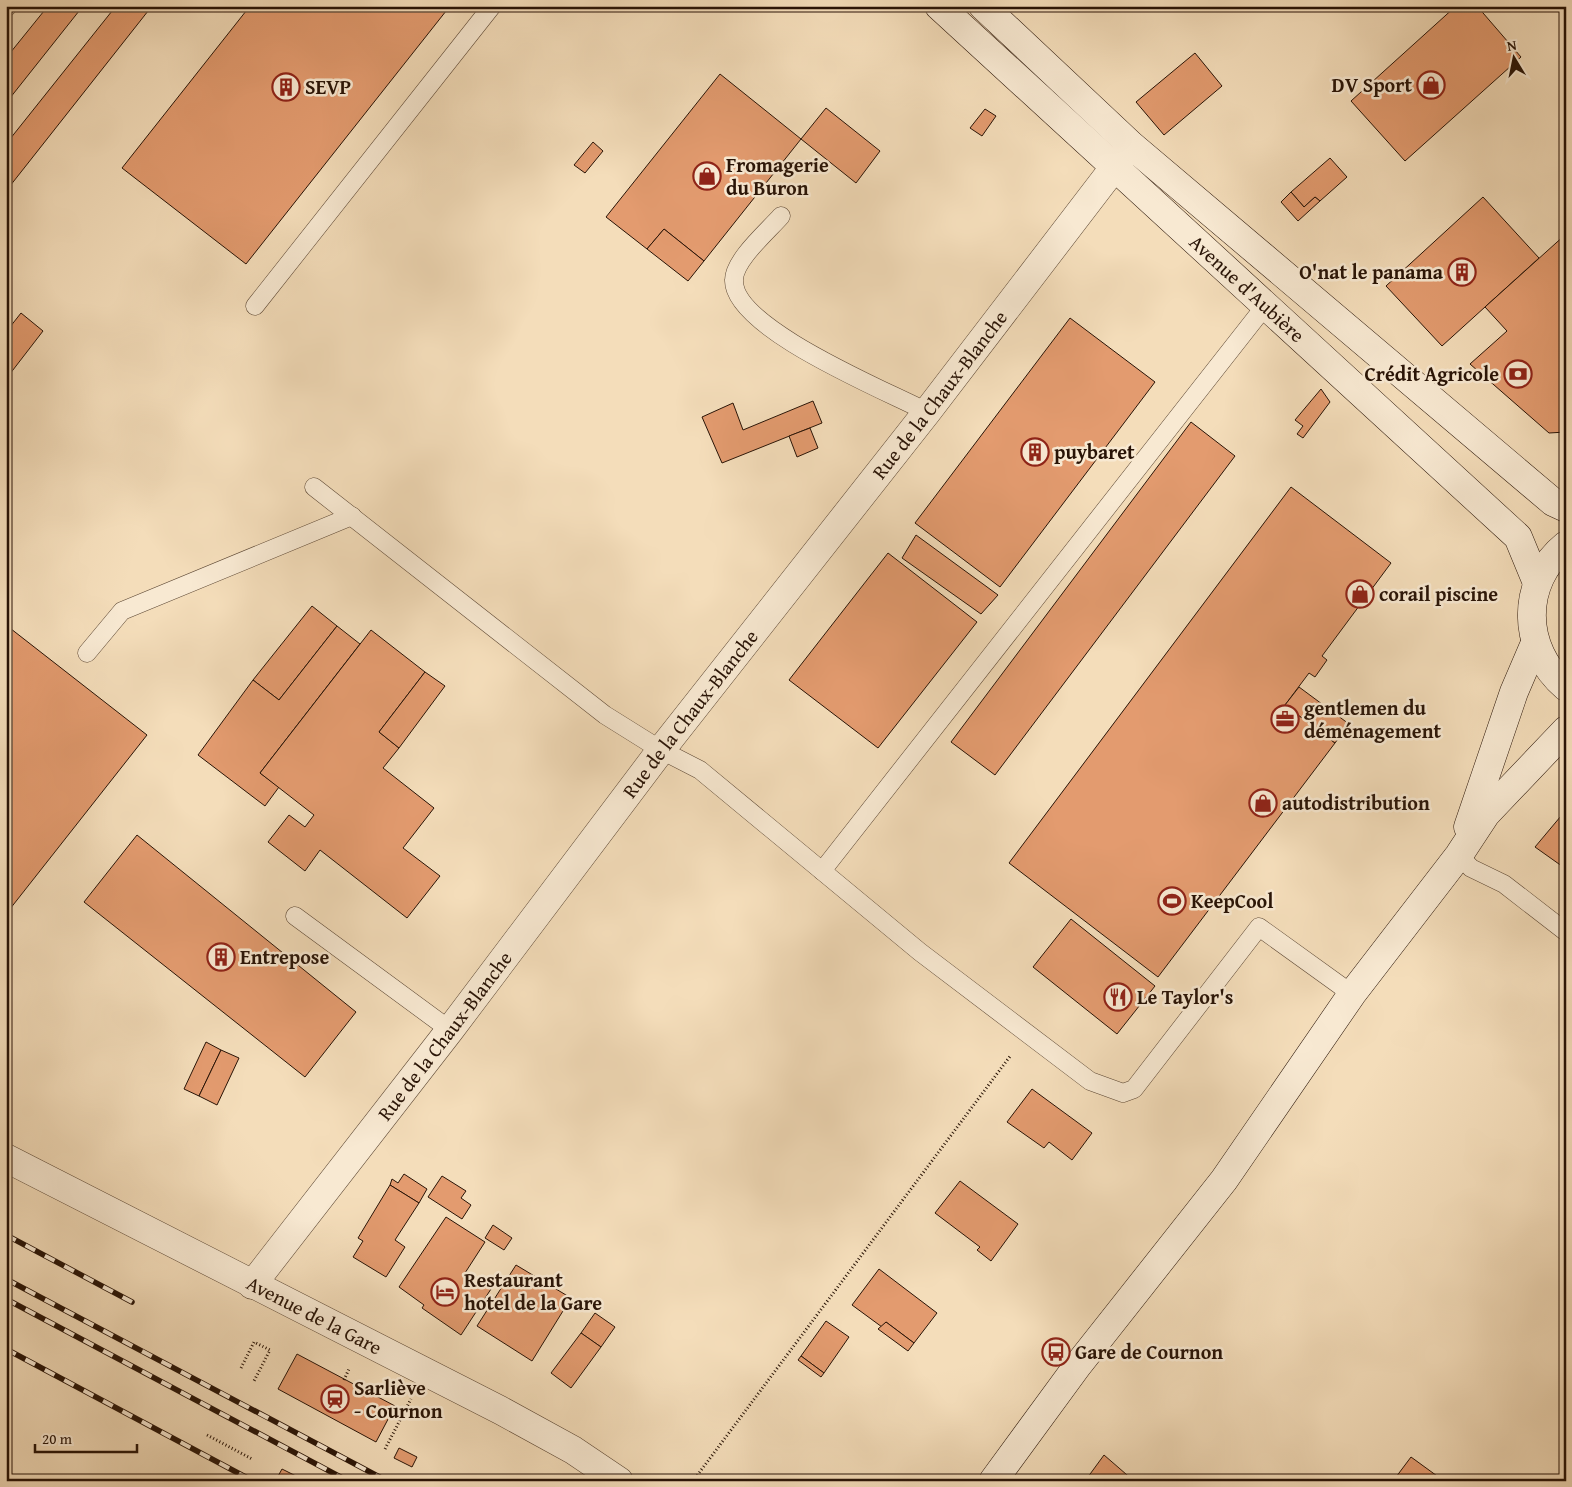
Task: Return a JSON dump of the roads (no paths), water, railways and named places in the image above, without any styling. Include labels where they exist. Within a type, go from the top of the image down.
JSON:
[{"type":"main road","name":"Avenue d'Aubière","points":[[939,6],[1518,537],[1537,583]]},
{"type":"main road","name":"Avenue d'Aubière","points":[[983,6],[1131,145],[1546,495],[1566,508]]},
{"type":"main road","name":"Rue de la Chaux-Blanche","points":[[252,1284],[450,1030],[661,750],[927,412],[1112,166],[1131,145]]},
{"type":"main road","points":[[1566,545],[1545,566],[1537,583],[1531,609],[1531,623],[1535,643],[1543,662],[1556,678],[1566,686]]},
{"type":"main road","points":[[1458,855],[1514,692],[1535,643]]},
{"type":"main road","points":[[993,1481],[1078,1365],[1224,1180],[1352,994],[1458,855],[1486,814],[1566,730]]},
{"type":"main road","name":"Avenue de la Gare","points":[[6,1158],[500,1410],[573,1450],[620,1481]]},
{"type":"lane","points":[[255,306],[492,6]]},
{"type":"lane","points":[[781,216],[741,260],[734,280],[739,301],[793,346],[927,412]]},
{"type":"lane","points":[[822,871],[1265,306]]},
{"type":"lane","points":[[314,487],[605,715],[661,750],[700,770],[920,952],[1090,1080],[1123,1093],[1134,1089],[1259,927],[1352,994]]},
{"type":"lane","points":[[87,653],[122,611],[352,516]]},
{"type":"lane","points":[[1458,855],[1471,868],[1504,884],[1566,932]]},
{"type":"lane","points":[[295,916],[450,1030]]},
{"type":"railway","points":[[6,1235],[132,1302]]},
{"type":"railway","points":[[6,1279],[387,1481]]},
{"type":"railway","points":[[6,1299],[348,1481]]},
{"type":"railway","points":[[6,1349],[253,1481]]},
{"type":"place","name":"DV Sport","points":[[1431,85]]},
{"type":"place","name":"SEVP","points":[[286,87]]},
{"type":"place","name":"Fromagerie du Buron","points":[[707,176]]},
{"type":"place","name":"O'nat le panama","points":[[1462,272]]},
{"type":"place","name":"Crédit Agricole","points":[[1518,374]]},
{"type":"place","name":"puybaret","points":[[1035,452]]},
{"type":"place","name":"corail piscine","points":[[1360,594]]},
{"type":"place","name":"gentlemen du déménagement","points":[[1285,719]]},
{"type":"place","name":"autodistribution","points":[[1263,803]]},
{"type":"place","name":"KeepCool","points":[[1172,901]]},
{"type":"place","name":"Entrepose","points":[[221,957]]},
{"type":"place","name":"Le Taylor's","points":[[1118,997]]},
{"type":"place","name":"Restaurant hotel de la Gare","points":[[445,1292]]},
{"type":"place","name":"Gare de Cournon","points":[[1056,1352]]},
{"type":"place","name":"Sarliève - Cournon","points":[[335,1399]]}]
